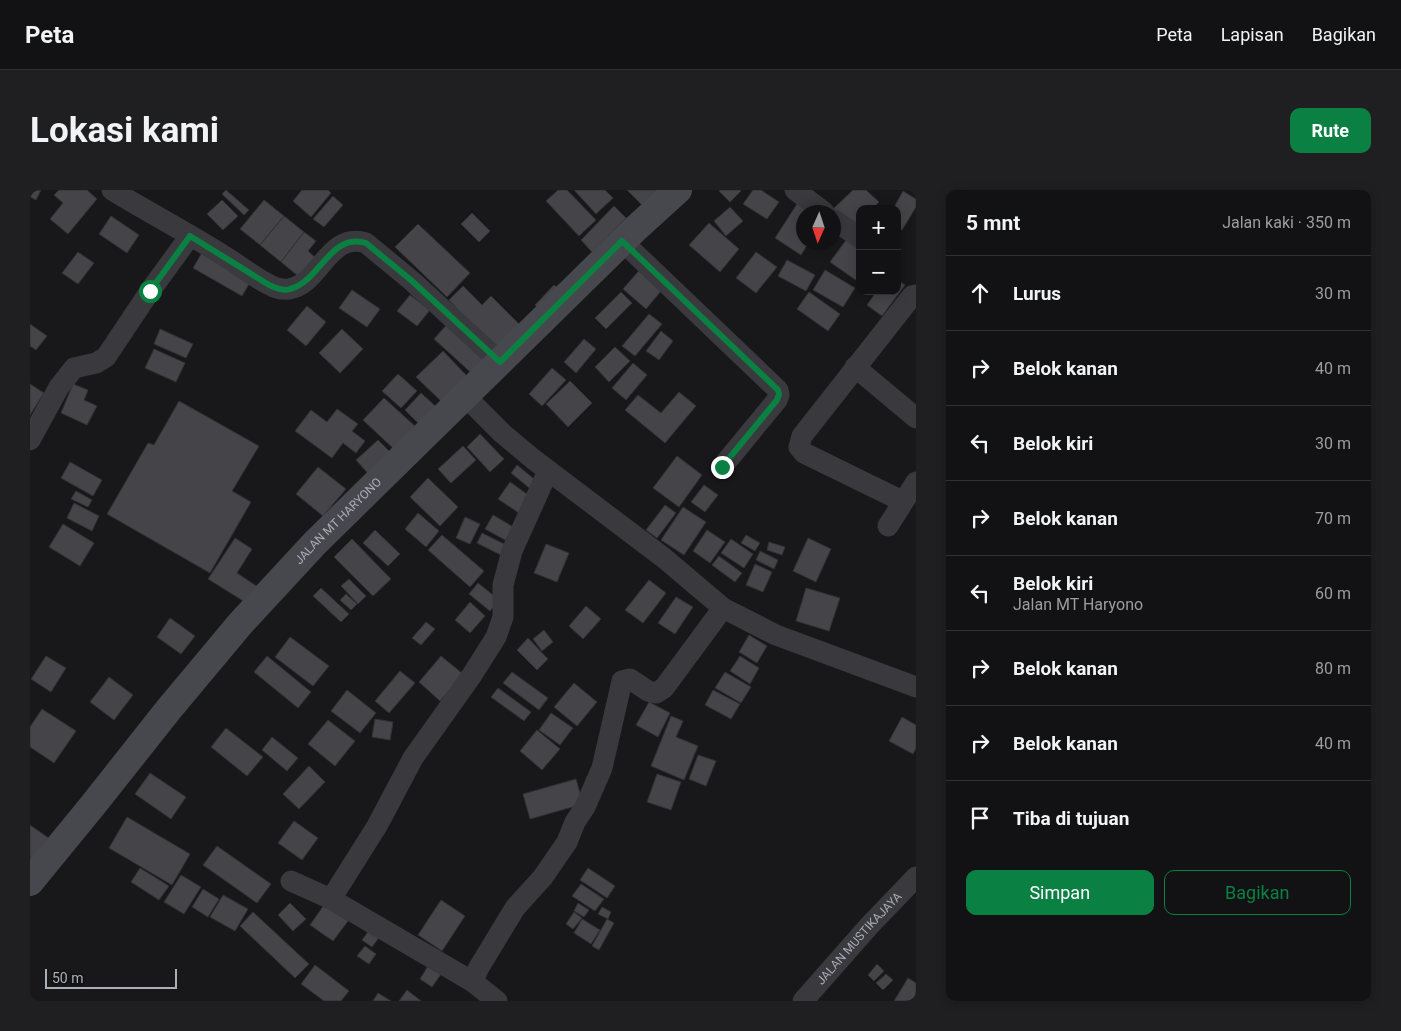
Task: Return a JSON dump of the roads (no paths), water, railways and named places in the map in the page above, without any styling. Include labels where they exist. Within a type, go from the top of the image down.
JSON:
[{"type":"main road","name":"JALAN MT HARYONO","points":[[30,882],[240,624],[315,543],[622,241],[678,190]]},
{"type":"street","points":[[112,190],[261,280],[272,286],[284,289],[290,289],[306,280],[338,246],[358,240],[366,243],[412,281],[500,362]]},
{"type":"street","points":[[795,190],[815,205]]},
{"type":"street","points":[[841,225],[856,235]]},
{"type":"street","points":[[30,440],[66,377],[74,368],[96,363],[106,357],[190,236]]},
{"type":"street","points":[[622,241],[778,390],[777,400],[722,467]]},
{"type":"street","points":[[902,502],[804,453],[798,447],[802,436],[912,296],[916,296]]},
{"type":"street","points":[[856,367],[916,418]]},
{"type":"street","points":[[464,396],[502,433],[548,471],[664,558],[723,608],[776,635],[916,687]]},
{"type":"street","points":[[331,898],[377,826],[412,758],[472,675],[496,637],[503,617],[503,586],[512,551],[548,471]]},
{"type":"street","points":[[888,526],[916,482]]},
{"type":"street","points":[[473,982],[478,969],[515,908],[543,877],[567,842],[575,822],[585,807],[602,768],[622,681],[630,679],[648,691],[656,693],[664,688],[723,608]]},
{"type":"street","name":"JALAN MUSTIKAJAYA","points":[[803,1001],[869,926],[916,877]]},
{"type":"street","points":[[290,881],[331,898],[473,982],[497,1001]]}]
